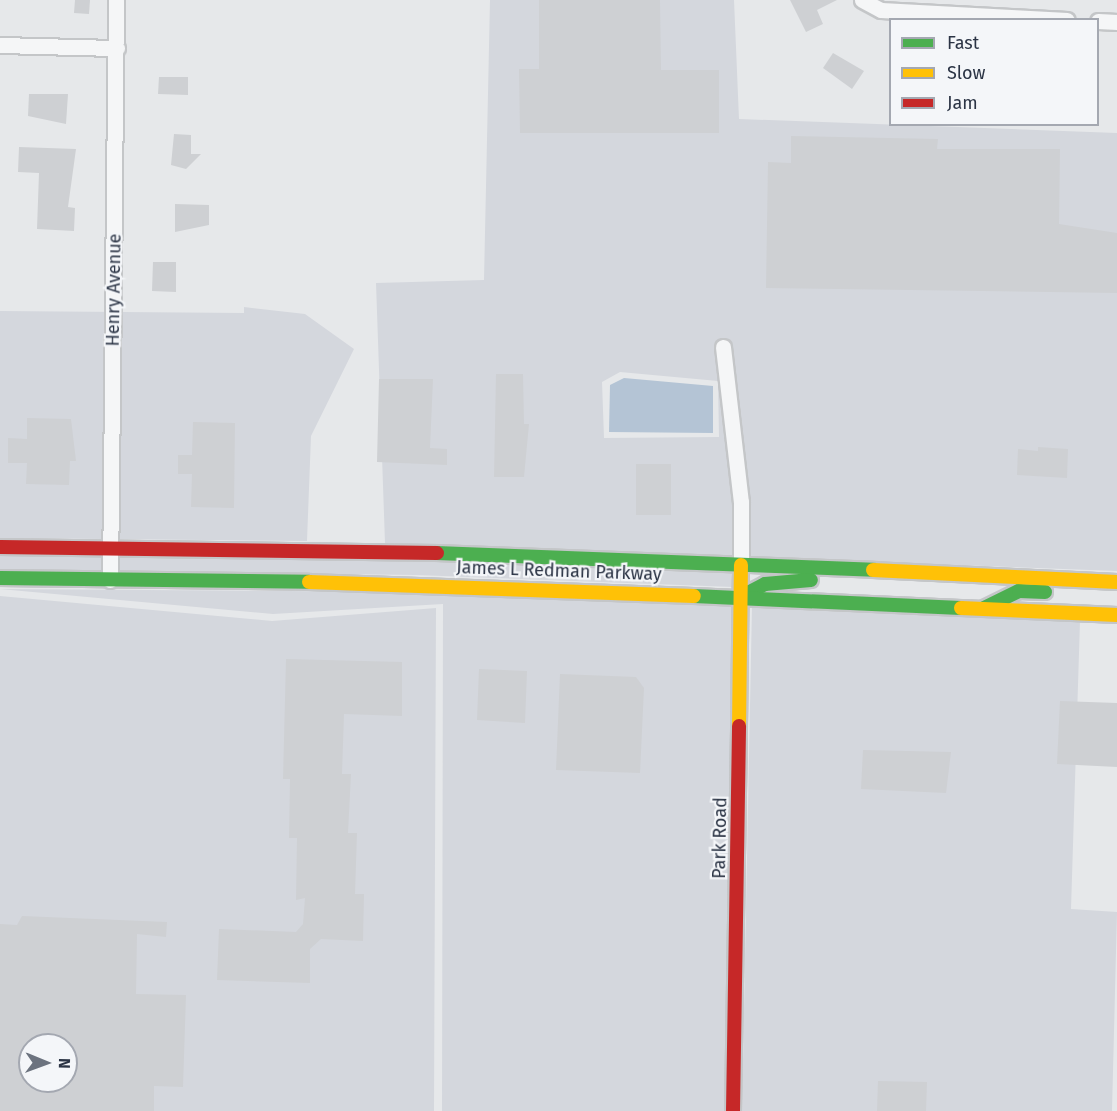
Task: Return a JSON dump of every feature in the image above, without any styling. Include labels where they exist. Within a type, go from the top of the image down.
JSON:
[{"type":"main road","name":"James L Redman Parkway","points":[[0,546],[547,555],[1117,582]]},
{"type":"main road","name":"Park Road","points":[[733,1111],[743,596],[741,565]]},
{"type":"main road","points":[[743,596],[793,579],[948,587],[976,575]]},
{"type":"main road","name":"James L Redman Parkway","points":[[0,578],[743,596],[1117,615]]},
{"type":"main road","points":[[984,608],[1019,591],[1076,594],[1117,588]]},
{"type":"main road","points":[[1077,613],[1117,604]]},
{"type":"street","name":"Henry Avenue","points":[[110,580],[116,0]]},
{"type":"street","points":[[863,1],[881,10],[1030,18]]},
{"type":"street","points":[[1099,21],[1117,22]]},
{"type":"street","points":[[0,45],[117,48]]},
{"type":"street","points":[[723,347],[741,502],[741,565]]},
{"type":"shaded area","points":[[490,0],[734,0],[739,119],[1117,133],[1117,571],[385,543],[376,283],[484,280]],"holes":[[[620,372],[718,381],[719,437],[604,438],[602,382]]]},
{"type":"shaded area","points":[[244,307],[305,314],[354,349],[311,436],[307,541],[0,538],[0,311],[244,313]]},
{"type":"shaded area","points":[[0,555],[426,560],[731,573],[733,587],[416,575],[0,570]]},
{"type":"shaded area","points":[[0,589],[425,592],[733,604],[724,1111],[442,1111],[443,604],[273,614]]},
{"type":"shaded area","points":[[0,596],[272,621],[436,608],[434,1111],[0,1111]]},
{"type":"shaded area","points":[[752,605],[1080,621],[1071,909],[1117,912],[1112,1111],[742,1111]]},
{"type":"water","points":[[624,378],[713,386],[713,433],[609,432],[610,385]]},
{"type":"building","points":[[75,0],[90,0],[89,14],[74,13]]},
{"type":"building","points":[[539,0],[660,0],[661,70],[719,70],[719,133],[520,133],[519,69],[539,69]]},
{"type":"building","points":[[790,0],[837,0],[817,10],[823,24],[806,32]]},
{"type":"building","points":[[833,53],[864,71],[852,89],[823,68]]},
{"type":"building","points":[[159,77],[188,77],[188,95],[158,94]]},
{"type":"building","points":[[29,94],[68,94],[66,124],[28,116]]},
{"type":"building","points":[[174,134],[191,135],[191,154],[201,154],[186,169],[171,165]]},
{"type":"building","points":[[791,136],[938,139],[937,149],[1060,149],[1059,224],[1117,233],[1117,293],[766,288],[768,162],[791,163]]},
{"type":"building","points":[[19,147],[76,149],[68,207],[75,208],[74,231],[37,229],[39,173],[18,172]]},
{"type":"building","points":[[175,204],[209,205],[209,225],[175,232]]},
{"type":"building","points":[[153,262],[176,262],[176,292],[152,291]]},
{"type":"building","points":[[496,374],[523,374],[524,424],[529,424],[524,477],[494,477]]},
{"type":"building","points":[[379,379],[433,379],[430,448],[447,449],[447,465],[377,462]]},
{"type":"building","points":[[27,418],[71,419],[76,461],[70,461],[69,485],[26,484],[27,463],[8,463],[8,438],[27,439]]},
{"type":"building","points":[[193,422],[235,423],[234,508],[191,507],[192,474],[178,474],[178,455],[192,455]]},
{"type":"building","points":[[1038,447],[1068,449],[1067,478],[1017,475],[1018,449],[1038,451]]},
{"type":"building","points":[[636,464],[671,464],[671,515],[636,515]]},
{"type":"building","points":[[286,659],[402,662],[402,716],[344,714],[342,774],[351,774],[348,833],[357,833],[355,894],[364,894],[363,941],[321,939],[310,949],[310,983],[217,980],[219,929],[296,932],[303,924],[305,898],[296,900],[297,838],[289,838],[290,779],[283,779]]},
{"type":"building","points":[[479,669],[527,671],[525,723],[477,720]]},
{"type":"building","points":[[560,674],[636,677],[644,688],[640,773],[556,770]]},
{"type":"building","points":[[1060,701],[1117,703],[1117,767],[1057,764]]},
{"type":"building","points":[[863,750],[951,752],[946,793],[861,789]]},
{"type":"building","points":[[22,916],[167,922],[166,937],[137,934],[136,994],[186,995],[183,1087],[154,1086],[154,1111],[0,1111],[0,924],[17,925]]},
{"type":"building","points":[[878,1081],[927,1082],[926,1111],[877,1111]]},
{"type":"traffic: fast","points":[[437,553],[873,570]]},
{"type":"traffic: fast","points":[[0,578],[309,582]]},
{"type":"traffic: fast","points":[[748,593],[765,584],[811,580]]},
{"type":"traffic: fast","points":[[984,608],[1019,591],[1045,592]]},
{"type":"traffic: fast","points":[[694,596],[961,608]]},
{"type":"traffic: slow","points":[[739,726],[741,565]]},
{"type":"traffic: slow","points":[[873,570],[1117,582]]},
{"type":"traffic: slow","points":[[309,582],[694,596]]},
{"type":"traffic: slow","points":[[961,608],[1117,615]]},
{"type":"traffic: jam","points":[[0,547],[437,553]]},
{"type":"traffic: jam","points":[[733,1111],[739,726]]}]
